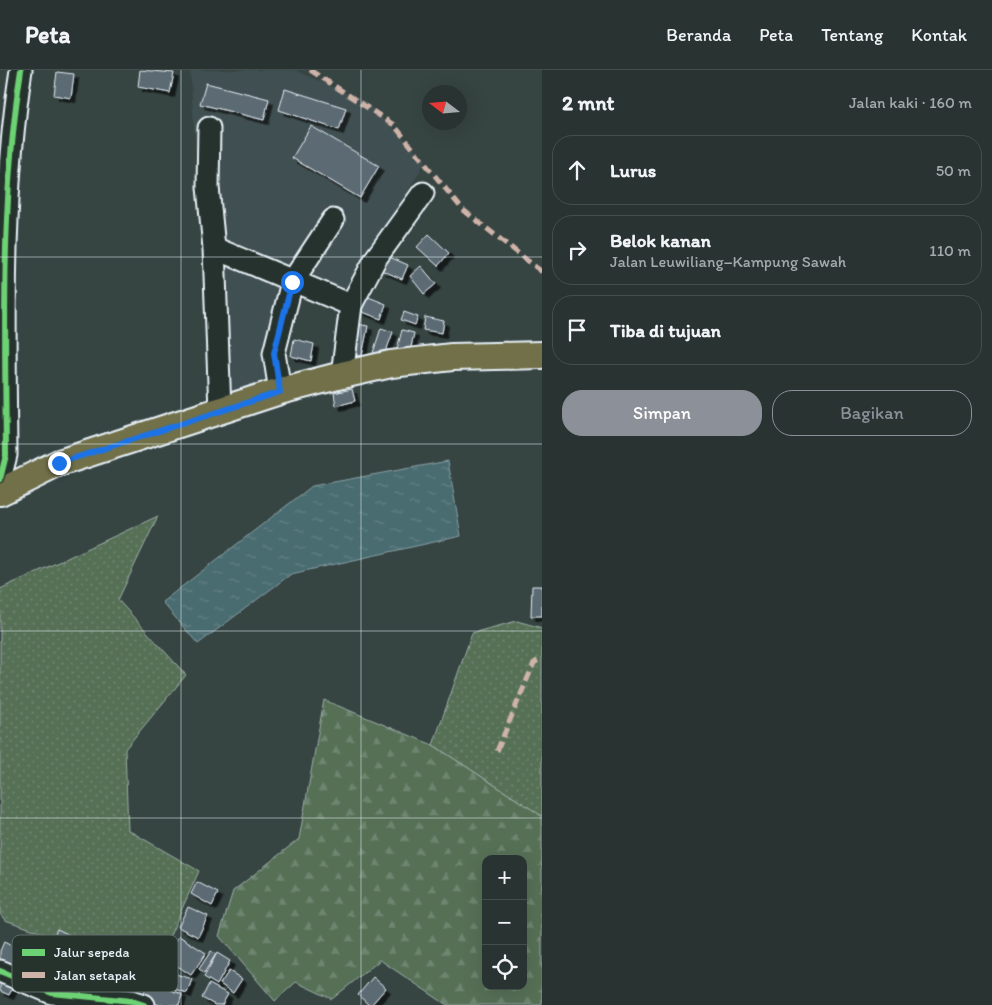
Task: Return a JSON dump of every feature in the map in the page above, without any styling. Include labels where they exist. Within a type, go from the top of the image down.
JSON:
[{"type":"main road","points":[[0,492],[59,463],[280,392],[342,375],[391,364],[452,357],[542,355]]},
{"type":"street","points":[[0,479],[3,454],[6,198],[12,123],[21,70]]},
{"type":"street","points":[[209,128],[208,187],[214,248],[220,411]]},
{"type":"street","points":[[342,375],[351,305],[376,258],[423,193]]},
{"type":"street","points":[[280,392],[274,353],[292,282],[333,220]]},
{"type":"street","points":[[214,248],[351,305]]},
{"type":"street","points":[[0,971],[12,976]]},
{"type":"street","points":[[50,992],[132,1001],[144,1005]]},
{"type":"shaded area","points":[[190,70],[295,70],[366,102],[426,160],[342,308],[300,292],[283,350],[289,382],[213,399]]},
{"type":"green space","points":[[158,516],[118,600],[186,675],[125,749],[128,830],[199,871],[170,935],[49,935],[5,920],[0,914],[0,589]]},
{"type":"green space","points":[[517,621],[542,628],[542,816],[433,745],[472,633]]},
{"type":"green space","points":[[324,700],[433,745],[542,816],[542,1005],[447,1005],[380,960],[332,999],[296,982],[275,1001],[219,936],[233,891],[299,839]]},
{"type":"water","points":[[448,461],[461,536],[291,574],[198,644],[162,602],[312,486]]},
{"type":"building","points":[[140,70],[174,73],[170,93],[138,87]]},
{"type":"building","points":[[57,72],[74,74],[71,98],[54,95]]},
{"type":"building","points":[[206,83],[269,99],[264,120],[200,104]]},
{"type":"building","points":[[285,89],[346,108],[339,130],[279,110]]},
{"type":"building","points":[[311,126],[379,166],[360,198],[292,158]]},
{"type":"building","points":[[429,234],[449,253],[438,266],[417,247]]},
{"type":"building","points":[[387,256],[408,265],[402,279],[381,270]]},
{"type":"building","points":[[421,266],[436,284],[424,294],[410,276]]},
{"type":"building","points":[[366,296],[386,304],[381,319],[360,311]]},
{"type":"building","points":[[404,312],[418,317],[415,325],[401,320]]},
{"type":"building","points":[[425,317],[444,321],[442,333],[423,330]]},
{"type":"building","points":[[357,324],[368,326],[362,356],[351,354]]},
{"type":"building","points":[[381,328],[393,332],[384,357],[373,353]]},
{"type":"building","points":[[402,330],[414,333],[410,352],[397,349]]},
{"type":"building","points":[[294,339],[314,344],[311,361],[291,356]]},
{"type":"building","points":[[352,389],[355,401],[336,406],[334,393]]},
{"type":"building","points":[[532,586],[542,586],[542,616],[531,616]]},
{"type":"building","points":[[197,882],[218,893],[212,906],[191,894]]},
{"type":"building","points":[[188,907],[208,916],[198,937],[178,927]]},
{"type":"building","points":[[57,929],[70,935],[54,935]]},
{"type":"building","points":[[179,936],[206,953],[191,975],[178,966]]},
{"type":"building","points":[[4,942],[12,946],[12,968],[0,962],[0,951]]},
{"type":"building","points":[[211,951],[216,954],[204,973],[199,969]]},
{"type":"building","points":[[217,953],[230,961],[217,985],[204,977]]},
{"type":"building","points":[[229,971],[242,979],[233,993],[220,984]]},
{"type":"building","points":[[178,975],[192,979],[187,993],[178,990]]},
{"type":"building","points":[[0,976],[12,982],[12,989],[9,995],[0,991]]},
{"type":"building","points":[[373,977],[386,988],[369,1005],[358,995]]},
{"type":"building","points":[[209,984],[228,994],[222,1005],[215,1005],[202,998]]},
{"type":"building","points":[[144,992],[176,992],[182,994],[179,1005],[160,1005],[142,1000]]},
{"type":"marked path","points":[[310,70],[394,125],[462,209],[542,272]]},
{"type":"marked path","points":[[497,751],[534,663],[542,658]]},
{"type":"cycle path","points":[[0,479],[6,455],[5,310],[7,214],[10,166],[21,70]]},
{"type":"cycle path","points":[[0,971],[12,976]]},
{"type":"cycle path","points":[[50,992],[132,1001],[144,1005]]},
{"type":"route","points":[[59,463],[280,392],[274,353],[292,282]]}]
